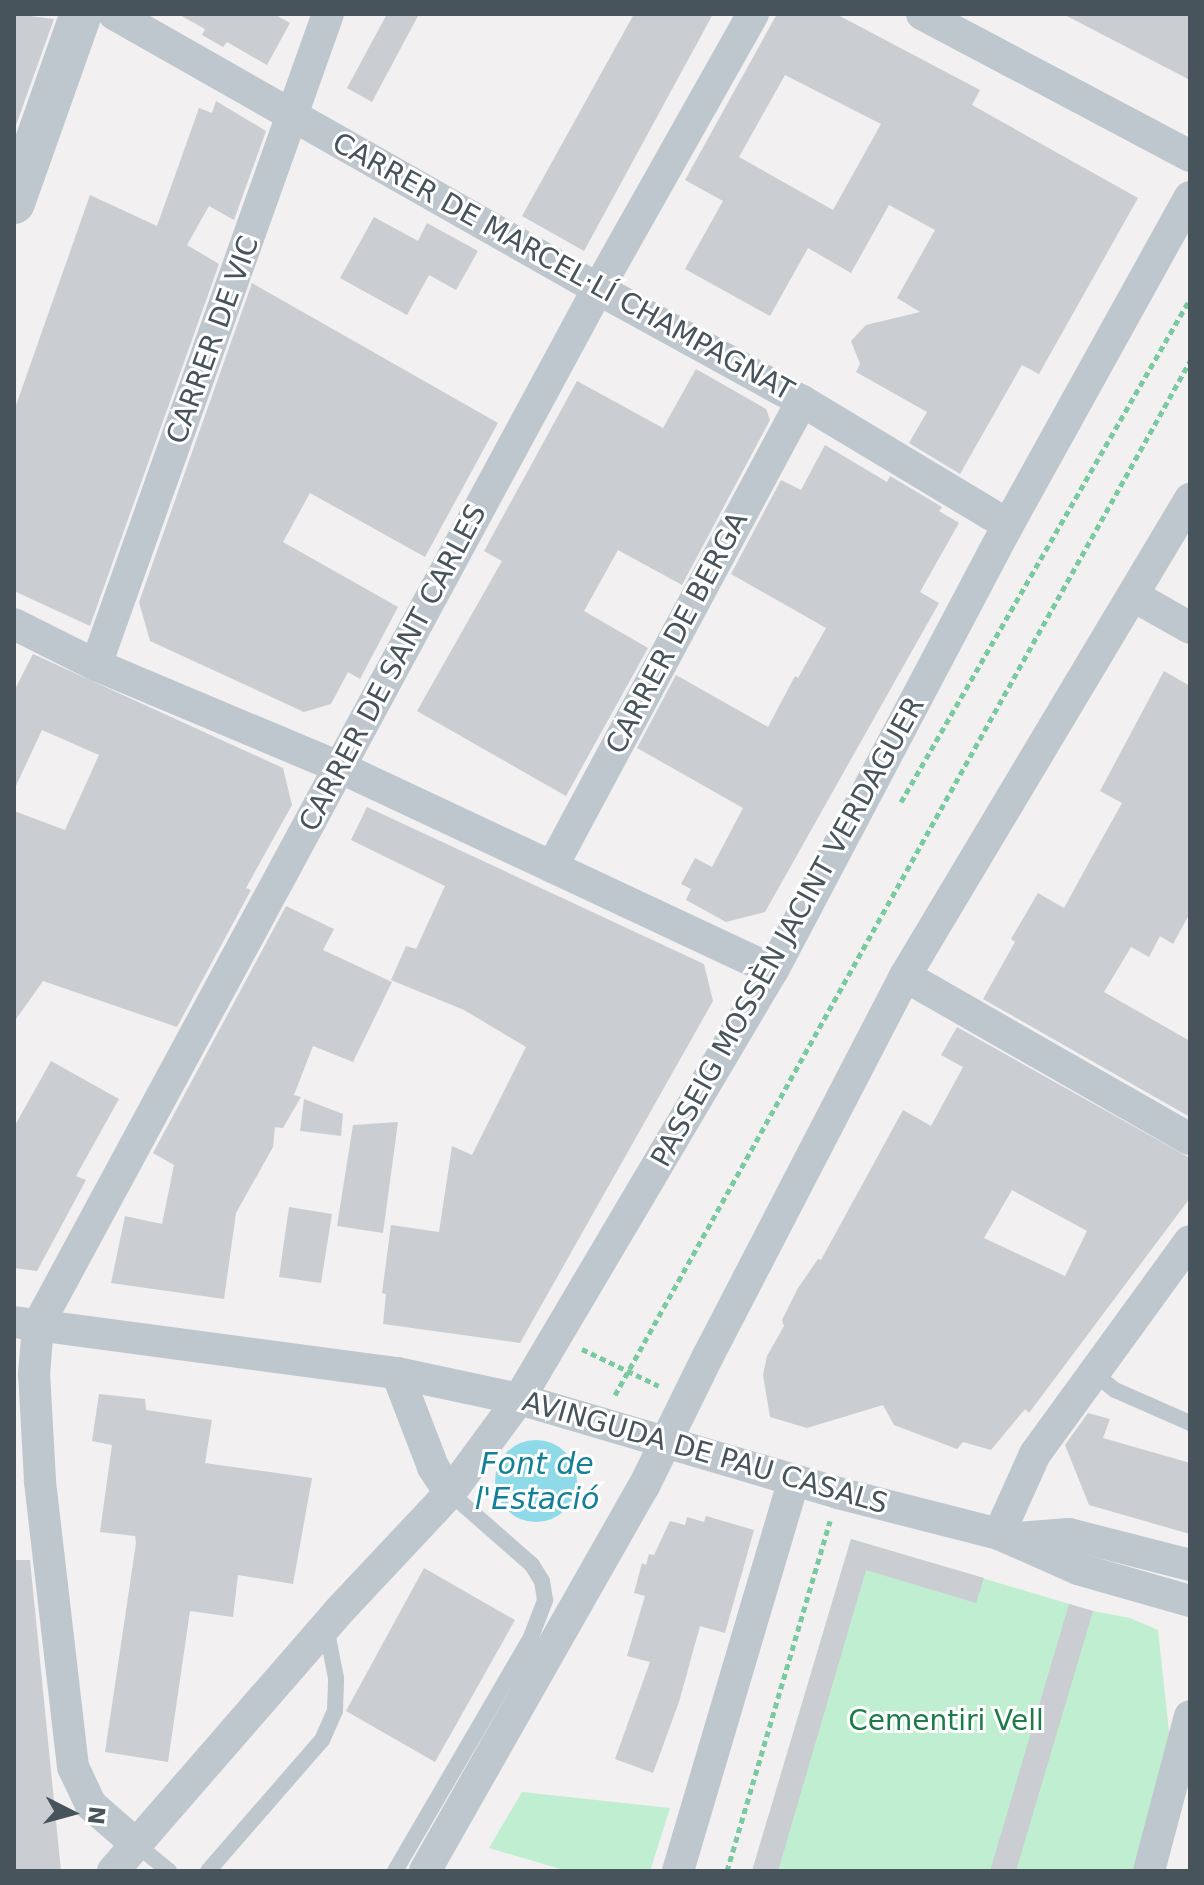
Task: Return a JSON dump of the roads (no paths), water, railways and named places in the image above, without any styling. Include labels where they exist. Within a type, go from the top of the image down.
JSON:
[{"type":"street","points":[[14,203],[81,14]]},
{"type":"street","name":"CARRER DE MARCEL·LÍ CHAMPAGNAT","points":[[114,14],[802,401],[1008,525]]},
{"type":"street","name":"CARRER DE VIC","points":[[96,665],[328,14]]},
{"type":"street","name":"CARRER DE SANT CARLES","points":[[26,1324],[339,767],[598,289],[753,14]]},
{"type":"street","points":[[922,14],[1190,156]]},
{"type":"street","name":"PASSEIG MOSSÈN JACINT VERDAGUER","points":[[113,1871],[326,1626],[450,1493],[519,1399],[773,970],[1008,525],[1190,197]]},
{"type":"street","name":"CARRER DE BERGA","points":[[552,867],[802,401]]},
{"type":"street","points":[[425,1871],[644,1486],[905,976],[1190,499]]},
{"type":"street","points":[[1134,596],[1190,628]]},
{"type":"street","points":[[14,624],[96,665],[339,767],[773,970]]},
{"type":"street","points":[[905,976],[1190,1139]]},
{"type":"street","points":[[1006,1536],[1035,1454],[1190,1241]]},
{"type":"street","points":[[26,1324],[34,1374],[40,1480],[73,1767],[91,1805],[136,1844]]},
{"type":"street","name":"AVINGUDA DE PAU CASALS","points":[[26,1324],[397,1373],[519,1399],[838,1493],[1006,1536],[1078,1569],[1190,1601]]},
{"type":"street","points":[[397,1373],[433,1467],[450,1493]]},
{"type":"street","points":[[678,1871],[794,1480]]},
{"type":"street","name":"AVINGUDA DE PAU CASALS","points":[[1006,1536],[1069,1534],[1190,1565]]},
{"type":"street","points":[[1149,1871],[1190,1716]]},
{"type":"lane","points":[[1095,1374],[1115,1390],[1190,1423]]},
{"type":"lane","points":[[395,1871],[531,1637],[545,1600],[542,1581],[532,1565],[450,1493]]},
{"type":"lane","points":[[208,1871],[322,1740],[335,1711],[336,1678],[326,1626]]},
{"type":"lane","points":[[136,1844],[169,1871]]},
{"type":"water","name":"Font de l'Estació","points":[[536,1440],[552,1443],[565,1452],[574,1465],[577,1481],[574,1497],[565,1510],[552,1519],[536,1522],[520,1519],[507,1510],[498,1497],[495,1481],[498,1465],[507,1452],[520,1443]]},
{"type":"park label","name":"Cementiri Vell","points":[[946,1721]]}]
